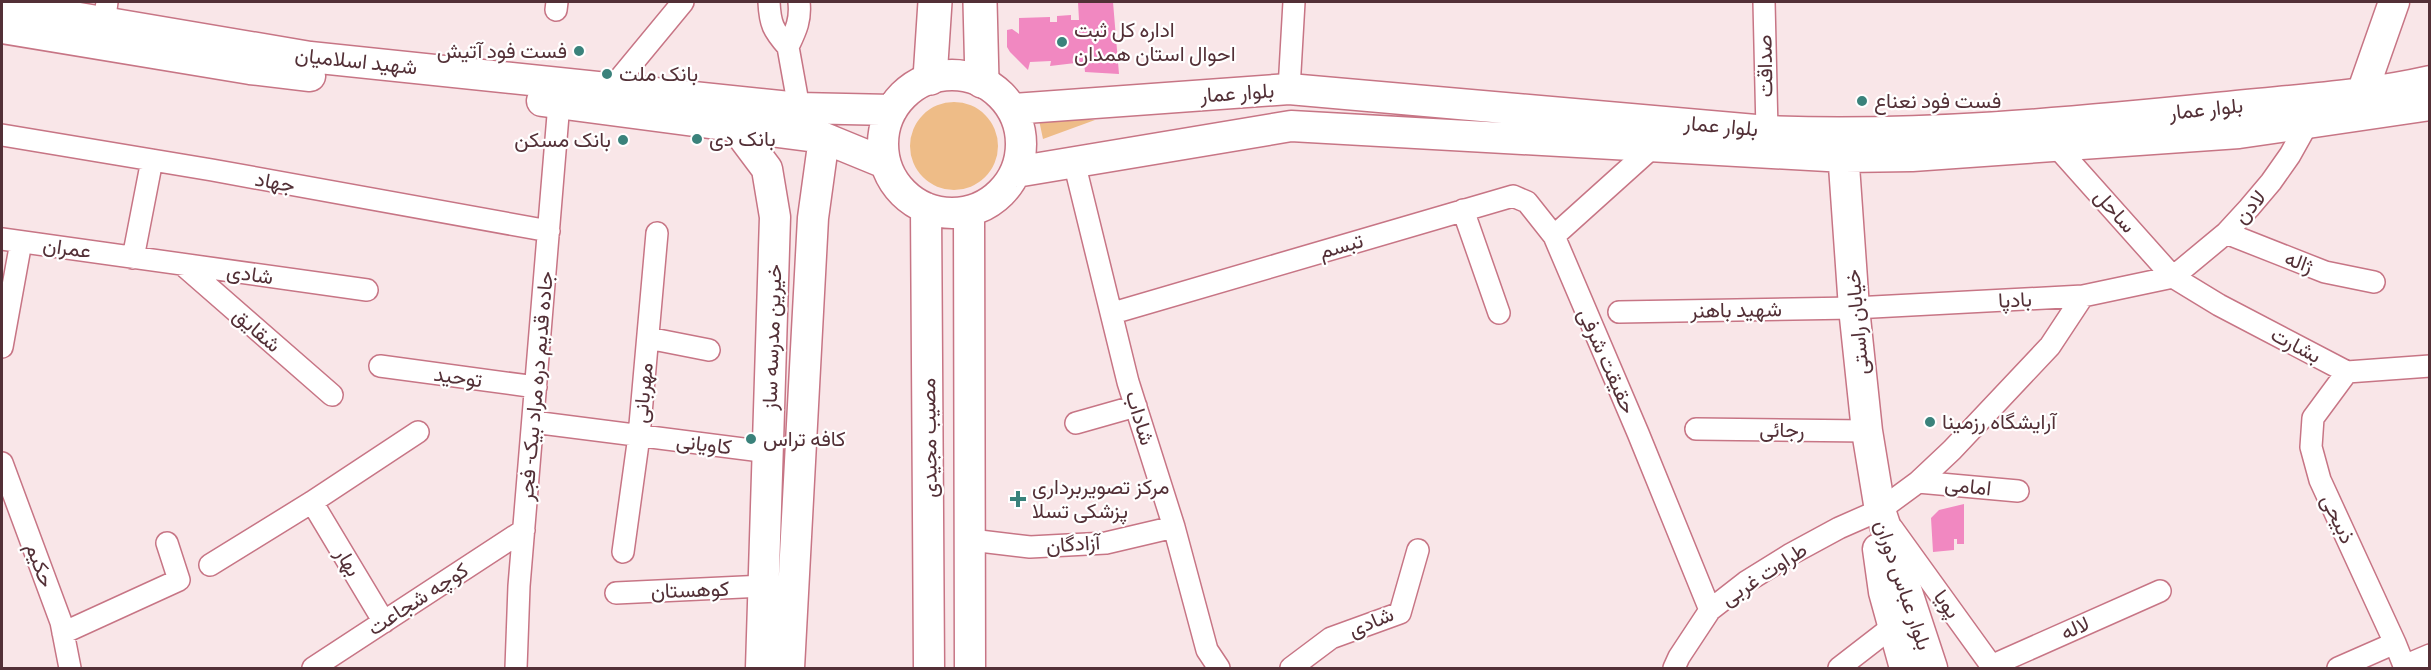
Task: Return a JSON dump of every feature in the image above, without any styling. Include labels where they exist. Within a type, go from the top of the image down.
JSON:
[{"type":"main road","points":[[930,78],[934,2]]},
{"type":"main road","points":[[980,2],[982,81]]},
{"type":"main road","points":[[2365,103],[2394,2]]},
{"type":"main road","name":"شهید اسلامیان","points":[[2,5],[106,13],[310,57],[799,108],[892,110]]},
{"type":"main road","name":"شهید اسلامیان","points":[[2,28],[250,69],[560,103],[824,138],[885,163]]},
{"type":"main road","points":[[948,75],[965,76],[982,81],[999,93],[1012,109],[1021,129],[1022,151],[1016,172],[1005,190],[997,197],[969,212],[948,214],[926,208],[908,198],[894,182],[885,163],[884,136],[892,110],[902,96],[930,78],[948,75]]},
{"type":"main road","name":"بلوار عمار","points":[[1012,109],[1289,89],[1767,131],[1843,146],[1912,156],[2239,133],[2309,122],[2430,81]]},
{"type":"main road","name":"بلوار عمار","points":[[1016,172],[1291,126],[1654,146],[1843,146],[2101,120],[2365,103],[2430,105]]},
{"type":"main road","name":"خیرین مدرسه ساز","points":[[734,125],[767,169],[775,216],[761,669]]},
{"type":"main road","name":"خیرین مدرسه ساز","points":[[789,669],[813,218],[824,138]]},
{"type":"main road","name":"خیابان راستی","points":[[1843,146],[1854,308],[1867,431],[1880,510]]},
{"type":"main road","name":"مصیب مجیدی","points":[[926,208],[929,669]]},
{"type":"main road","name":"مصیب مجیدی","points":[[969,212],[970,669]]},
{"type":"main road","points":[[775,216],[813,218]]},
{"type":"main road","name":"بلوار عباس دوران","points":[[1880,510],[1879,565],[1892,627],[1905,669]]},
{"type":"main road","name":"بلوار عباس دوران","points":[[1880,510],[1932,669]]},
{"type":"street","points":[[612,88],[683,2]]},
{"type":"street","points":[[769,2],[770,22],[775,32],[788,46],[799,108]]},
{"type":"street","points":[[788,46],[798,27],[799,2]]},
{"type":"street","points":[[1289,89],[1294,2]]},
{"type":"street","name":"صداقت","points":[[1764,2],[1767,131]]},
{"type":"street","name":"جاده قدیم دره مراد بیک- فجر","points":[[516,669],[524,530],[560,103]]},
{"type":"street","name":"لادن","points":[[2173,276],[2226,233],[2271,182],[2309,122]]},
{"type":"street","name":"جهاد","points":[[2,135],[549,231]]},
{"type":"street","points":[[1554,236],[1654,146]]},
{"type":"street","name":"ساحل","points":[[2056,146],[2173,276]]},
{"type":"street","points":[[133,258],[152,160]]},
{"type":"street","name":"شاداب","points":[[1074,162],[1136,406],[1174,527],[1208,650],[1219,669]]},
{"type":"street","name":"تبسم","points":[[1113,313],[1513,196],[1527,202],[1554,236]]},
{"type":"street","points":[[1463,210],[1499,313]]},
{"type":"street","name":"مهربانی","points":[[623,552],[639,436],[657,233]]},
{"type":"street","name":"ژاله","points":[[2226,233],[2325,272],[2374,282]]},
{"type":"street","name":"حقیقت شرفی","points":[[1554,236],[1710,610]]},
{"type":"street","points":[[2,347],[11,240]]},
{"type":"street","name":"عمران","points":[[11,240],[133,258]]},
{"type":"street","name":"شادی","points":[[133,258],[367,291]]},
{"type":"street","name":"شقایق","points":[[182,264],[332,395]]},
{"type":"street","name":"بادپا","points":[[1854,308],[2083,296],[2173,276]]},
{"type":"street","name":"بشارت","points":[[2173,276],[2219,305],[2347,372],[2430,366]]},
{"type":"street","name":"طراوت غربی","points":[[1674,669],[1679,657],[1710,610],[1746,582],[1839,528],[1880,510],[1918,482],[1952,450],[2050,346],[2083,296]]},
{"type":"street","name":"شهید باهنر","points":[[1619,312],[1854,308]]},
{"type":"street","points":[[648,338],[708,350]]},
{"type":"street","name":"توحید","points":[[380,366],[536,387]]},
{"type":"street","name":"ذبیحی","points":[[2347,372],[2313,418],[2311,447],[2320,480],[2405,667]]},
{"type":"street","points":[[1076,423],[1136,406]]},
{"type":"street","name":"کاویانی","points":[[533,422],[768,452]]},
{"type":"street","name":"رجائی","points":[[1696,429],[1867,431]]},
{"type":"street","points":[[210,565],[312,502],[418,432]]},
{"type":"street","name":"حکیم","points":[[2,463],[61,622],[70,669]]},
{"type":"street","name":"امامی","points":[[1918,482],[2018,491]]},
{"type":"street","name":"بهار","points":[[312,502],[384,622]]},
{"type":"street","name":"پویا","points":[[1880,510],[1992,667]]},
{"type":"street","name":"آزادگان","points":[[971,540],[1030,548],[1095,543],[1174,527]]},
{"type":"street","name":"کوچه شجاعت","points":[[313,669],[524,530]]},
{"type":"street","points":[[63,633],[179,580],[167,543]]},
{"type":"street","name":"شادی","points":[[1291,669],[1331,638],[1400,613],[1418,550]]},
{"type":"street","name":"کوهستان","points":[[616,593],[765,586]]},
{"type":"street","name":"لاله","points":[[1992,667],[2160,591]]},
{"type":"street","points":[[1839,669],[1892,627]]},
{"type":"street","points":[[2338,669],[2396,643]]},
{"type":"street","points":[[2405,667],[2430,655]]},
{"type":"shaded area","points":[[945,102],[963,102],[979,109],[991,121],[998,137],[998,155],[991,171],[979,183],[963,190],[945,190],[929,183],[917,171],[910,155],[910,137],[917,121],[929,109]]},
{"type":"shaded area","points":[[1039,120],[1095,120],[1043,139]]},
{"type":"building","name":"اداره کل ثبت احوال استان همدان","points":[[1078,2],[1113,2],[1119,74],[1085,72],[1084,62],[1050,66],[1051,61],[1030,62],[1028,70],[1010,52],[1007,47],[1007,30],[1012,29],[1019,34],[1019,18],[1050,17],[1050,22],[1057,22],[1057,16],[1071,15],[1071,20],[1079,20]]},
{"type":"building","points":[[1964,504],[1964,544],[1957,544],[1957,539],[1954,539],[1954,550],[1933,552],[1931,518],[1939,510]]},
{"type":"place","name":"اداره کل ثبت احوال استان همدان","points":[[1062,42]]},
{"type":"place","name":"فست فود آتیش","points":[[579,51]]},
{"type":"place","name":"بانک ملت","points":[[607,74]]},
{"type":"place","name":"فست فود نعناع","points":[[1862,101]]},
{"type":"place","name":"بانک دی","points":[[697,139]]},
{"type":"place","name":"بانک مسکن","points":[[623,140]]},
{"type":"place","name":"آرایشگاه رزمینا","points":[[1930,422]]},
{"type":"place","name":"کافه تراس","points":[[751,439]]},
{"type":"place","name":"مرکز تصویربرداری پزشکی تسلا","points":[[1018,499]]}]
